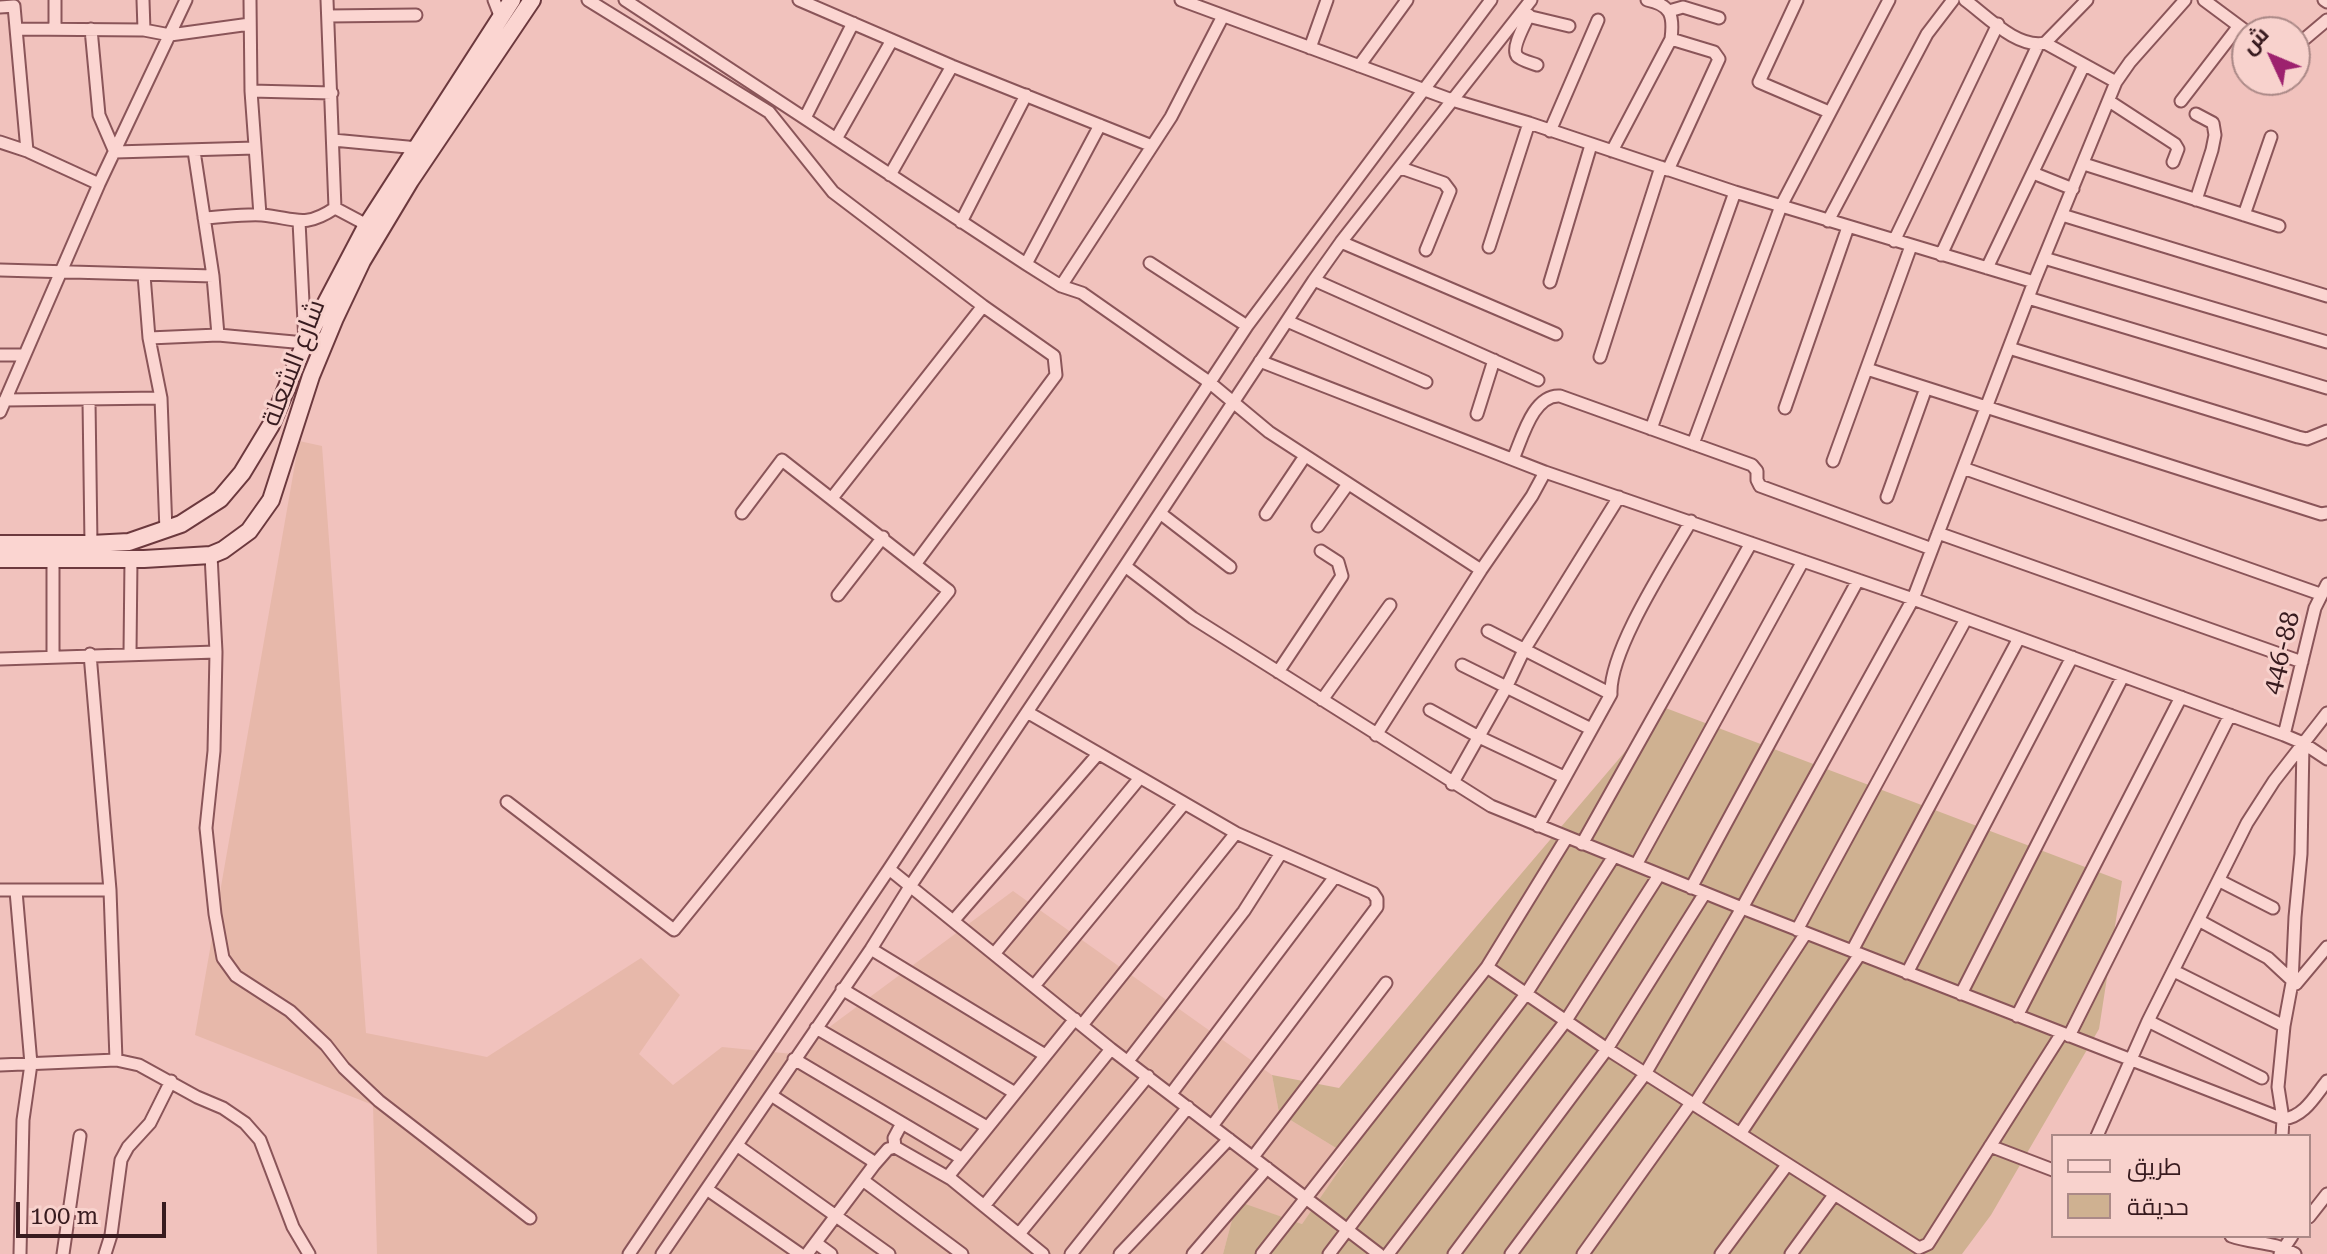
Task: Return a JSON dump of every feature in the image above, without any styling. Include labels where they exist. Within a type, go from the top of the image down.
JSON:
[{"type":"main road","name":"شارع الشعلة","points":[[0,544],[133,541],[161,533],[220,499],[242,473],[271,425],[305,343],[367,225],[512,0]]},
{"type":"main road","name":"شارع الشعلة","points":[[0,559],[154,559],[211,555],[239,540],[265,512],[322,347],[362,261],[410,181],[532,0]]},
{"type":"main road","points":[[154,559],[148,545],[161,533]]},
{"type":"main road","points":[[131,559],[137,548],[133,541]]},
{"type":"street","points":[[55,0],[55,29]]},
{"type":"street","points":[[143,0],[144,30]]},
{"type":"street","points":[[0,412],[99,184],[186,0]]},
{"type":"street","points":[[250,0],[251,91],[260,215]]},
{"type":"street","points":[[327,0],[335,208]]},
{"type":"street","points":[[494,0],[501,18]]},
{"type":"street","points":[[588,0],[769,112],[833,192],[1054,356],[1056,375],[916,563]]},
{"type":"street","points":[[625,0],[1026,264],[1061,286],[1082,293],[1209,382],[1269,432],[1481,570]]},
{"type":"street","points":[[799,0],[952,66],[1152,146]]},
{"type":"street","points":[[1310,48],[1327,0]]},
{"type":"street","points":[[1359,66],[1407,0]]},
{"type":"street","points":[[629,1254],[889,869],[1247,326],[1491,0]]},
{"type":"street","points":[[1531,0],[1524,15],[1515,54],[1537,65]]},
{"type":"street","points":[[1612,151],[1671,39],[1673,23],[1669,11],[1661,3],[1647,0]]},
{"type":"street","points":[[1797,0],[1759,82],[1829,112]]},
{"type":"street","points":[[1693,444],[1781,206],[1889,0]]},
{"type":"street","points":[[1828,221],[1927,34],[1953,0]]},
{"type":"street","points":[[1965,0],[2027,43],[2042,44],[2116,82]]},
{"type":"street","points":[[1511,1254],[1645,1074],[1742,908],[1913,599],[2034,282],[2116,82],[2185,0]]},
{"type":"street","points":[[2204,0],[2231,21]]},
{"type":"street","points":[[1184,1],[1422,91],[1529,123],[1735,192],[2034,282]]},
{"type":"street","points":[[1941,255],[2042,44],[2079,2]]},
{"type":"street","points":[[0,7],[14,6],[27,151]]},
{"type":"street","points":[[1669,11],[1683,7],[1719,18]]},
{"type":"street","points":[[328,16],[416,15]]},
{"type":"street","points":[[1524,15],[1569,26]]},
{"type":"street","points":[[662,1254],[871,949],[1314,280],[1452,100],[1524,15]]},
{"type":"street","points":[[1061,286],[1171,117],[1223,16]]},
{"type":"street","points":[[1550,131],[1598,20]]},
{"type":"street","points":[[2311,34],[2327,20]]},
{"type":"street","points":[[805,118],[853,23]]},
{"type":"street","points":[[17,29],[144,30],[170,35],[250,24]]},
{"type":"street","points":[[1894,241],[1998,24]]},
{"type":"street","points":[[91,29],[99,115],[115,152]]},
{"type":"street","points":[[1600,357],[1664,168],[1719,59],[1714,52],[1671,39]]},
{"type":"street","points":[[836,139],[892,40]]},
{"type":"street","points":[[2181,101],[2231,42]]},
{"type":"street","points":[[1987,268],[2084,65]]},
{"type":"street","points":[[890,175],[952,66]]},
{"type":"street","points":[[251,91],[332,93]]},
{"type":"street","points":[[961,222],[1026,95]]},
{"type":"street","points":[[2109,101],[2175,144],[2178,149],[2173,162]]},
{"type":"street","points":[[2196,114],[2213,123],[2215,135],[2196,200]]},
{"type":"street","points":[[1489,247],[1529,123]]},
{"type":"street","points":[[1026,264],[1100,125]]},
{"type":"street","points":[[2244,215],[2271,137]]},
{"type":"street","points":[[333,140],[418,148]]},
{"type":"street","points":[[0,142],[99,184]]},
{"type":"street","points":[[1550,282],[1591,145]]},
{"type":"street","points":[[115,152],[255,148]]},
{"type":"street","points":[[194,151],[213,276],[218,335]]},
{"type":"street","points":[[2084,164],[2279,226]]},
{"type":"street","points":[[1401,168],[1444,183],[1450,191],[1426,250]]},
{"type":"street","points":[[2033,173],[2073,189]]},
{"type":"street","points":[[1651,429],[1735,192]]},
{"type":"street","points":[[204,218],[260,215],[299,221],[317,220],[335,208]]},
{"type":"street","points":[[335,208],[367,225]]},
{"type":"street","points":[[2062,215],[2327,296]]},
{"type":"street","points":[[149,338],[218,335],[305,343],[299,221]]},
{"type":"street","points":[[1785,408],[1848,227]]},
{"type":"street","points":[[1341,242],[1556,334]]},
{"type":"street","points":[[1833,461],[1911,246]]},
{"type":"street","points":[[2044,258],[2327,342]]},
{"type":"street","points":[[1150,263],[1247,326]]},
{"type":"street","points":[[0,270],[213,276]]},
{"type":"street","points":[[144,275],[149,338],[161,398],[161,533]]},
{"type":"street","points":[[1314,280],[1538,380]]},
{"type":"street","points":[[2028,298],[2327,388]]},
{"type":"street","points":[[832,498],[983,306]]},
{"type":"street","points":[[1287,321],[1426,382]]},
{"type":"street","points":[[2009,348],[2298,437],[2307,439],[2327,431]]},
{"type":"street","points":[[0,355],[24,355]]},
{"type":"street","points":[[1477,414],[1494,360]]},
{"type":"street","points":[[1260,361],[1545,472],[1913,599],[2284,735],[2327,759]]},
{"type":"street","points":[[1867,369],[2321,514],[2327,513]]},
{"type":"street","points":[[1887,497],[1926,388]]},
{"type":"street","points":[[1513,459],[1539,403],[1551,395],[1752,465],[1757,471],[1760,486],[1932,549]]},
{"type":"street","points":[[5,400],[161,398]]},
{"type":"street","points":[[89,401],[91,544]]},
{"type":"street","points":[[1266,514],[1305,456]]},
{"type":"street","points":[[507,802],[674,930],[949,591],[782,460],[742,513]]},
{"type":"street","points":[[1963,468],[2324,589]]},
{"type":"street","points":[[1376,735],[1545,472]]},
{"type":"street","points":[[1318,526],[1348,484]]},
{"type":"street","points":[[1452,784],[1524,650],[1619,497]]},
{"type":"street","points":[[1160,513],[1230,567]]},
{"type":"street","points":[[1538,826],[1611,694],[1612,677],[1621,646],[1691,521]]},
{"type":"street","points":[[1938,533],[2302,662]]},
{"type":"street","points":[[838,595],[883,537]]},
{"type":"street","points":[[1582,844],[1751,543]]},
{"type":"street","points":[[1278,672],[1342,576],[1338,562],[1321,551]]},
{"type":"street","points":[[211,555],[216,652],[214,751],[206,828],[219,946],[227,967],[290,1011],[379,1101],[530,1218]]},
{"type":"street","points":[[53,559],[53,656]]},
{"type":"street","points":[[130,653],[131,559]]},
{"type":"street","points":[[1636,865],[1803,561]]},
{"type":"street","points":[[1125,566],[1193,618],[1491,806],[1802,932],[2283,1119],[2294,1118],[2307,1107],[2327,1081]]},
{"type":"street","points":[[1691,888],[1858,580]]},
{"type":"street","name":"446-88","points":[[2284,735],[2324,589]]},
{"type":"street","points":[[1322,700],[1390,605]]},
{"type":"street","points":[[1583,1254],[1693,1104],[1802,932],[1966,619]]},
{"type":"street","points":[[1488,631],[1611,694]]},
{"type":"street","points":[[1740,1134],[1856,953],[2019,638]]},
{"type":"street","points":[[0,659],[216,652]]},
{"type":"street","points":[[90,654],[110,890],[116,1060]]},
{"type":"street","points":[[1907,973],[2072,657]]},
{"type":"street","points":[[1462,665],[1591,729]]},
{"type":"street","points":[[1961,994],[2123,676]]},
{"type":"street","points":[[2017,1016],[2181,697]]},
{"type":"street","points":[[1430,710],[1564,777]]},
{"type":"street","points":[[1027,712],[1183,805],[1236,833],[1373,893],[1377,899],[1377,907],[1212,1126]]},
{"type":"street","points":[[2098,1134],[2148,1021],[2259,802],[2327,713]]},
{"type":"street","points":[[1487,967],[1565,1022],[1787,1165],[1913,1245],[1924,1247],[2066,1035],[2230,715]]},
{"type":"street","points":[[2282,1134],[2278,1087],[2292,983],[2301,854],[2303,743]]},
{"type":"street","points":[[954,920],[1098,754]]},
{"type":"street","points":[[994,954],[1139,779]]},
{"type":"street","points":[[1034,986],[1183,805]]},
{"type":"street","points":[[951,1179],[952,1169],[1045,1055],[1078,1022],[1236,833]]},
{"type":"street","points":[[1262,1254],[1487,967],[1567,837]]},
{"type":"street","points":[[1128,1061],[1244,911],[1281,853]]},
{"type":"street","points":[[1329,1254],[1526,994],[1614,856]]},
{"type":"street","points":[[889,869],[1111,1049],[1379,1254]]},
{"type":"street","points":[[1388,1254],[1565,1022],[1659,875]]},
{"type":"street","points":[[1171,1094],[1334,878]]},
{"type":"street","points":[[2220,881],[2273,908]]},
{"type":"street","points":[[0,890],[110,890]]},
{"type":"street","points":[[16,891],[31,1064],[23,1120],[20,1254]]},
{"type":"street","points":[[1454,1254],[1607,1049],[1705,893]]},
{"type":"street","points":[[2200,921],[2268,958],[2292,983]]},
{"type":"street","points":[[2292,983],[2299,982],[2327,947]]},
{"type":"street","points":[[871,949],[1045,1055]]},
{"type":"street","points":[[2174,971],[2284,1026]]},
{"type":"street","points":[[1253,1157],[1386,983]]},
{"type":"street","points":[[842,989],[1015,1093]]},
{"type":"street","points":[[2148,1021],[2262,1078]]},
{"type":"street","points":[[816,1028],[987,1127]]},
{"type":"street","points":[[984,1206],[1111,1049]]},
{"type":"street","points":[[794,1059],[961,1158]]},
{"type":"street","points":[[0,1065],[116,1060],[139,1065],[223,1108],[245,1123],[260,1140],[293,1227],[309,1254]]},
{"type":"street","points":[[1019,1234],[1148,1076]]},
{"type":"street","points":[[105,1254],[111,1235],[121,1160],[128,1147],[150,1123],[171,1081]]},
{"type":"street","points":[[771,1095],[871,1160],[874,1165]]},
{"type":"street","points":[[1071,1254],[1188,1107]]},
{"type":"street","points":[[895,1147],[894,1138],[902,1123]]},
{"type":"street","points":[[66,1253],[80,1136]]},
{"type":"street","points":[[1120,1254],[1229,1139]]},
{"type":"street","points":[[738,1146],[889,1254]]},
{"type":"street","points":[[1990,1146],[2051,1169]]},
{"type":"street","points":[[807,1254],[874,1165],[888,1149],[895,1147],[951,1179],[1043,1254]]},
{"type":"street","points":[[1721,1254],[1787,1165]]},
{"type":"street","points":[[1193,1254],[1267,1168]]},
{"type":"street","points":[[864,1181],[962,1254]]},
{"type":"street","points":[[708,1190],[800,1254]]},
{"type":"street","points":[[2311,1214],[2327,1194]]},
{"type":"street","points":[[1791,1254],[1834,1195]]},
{"type":"street","points":[[2237,1238],[2282,1245],[2295,1254]]},
{"type":"street","points":[[816,1243],[831,1254]]},
{"type":"shaded area","points":[[299,441],[322,446],[366,1033],[487,1057],[641,958],[680,995],[639,1054],[673,1085],[722,1047],[793,1054],[1013,891],[1272,1075],[1279,1113],[1349,1156],[1302,1224],[1237,1202],[1223,1254],[377,1254],[373,1105],[195,1035]]},
{"type":"green space","points":[[1663,707],[2122,881],[2099,1029],[1991,1215],[1962,1254],[1223,1254],[1237,1201],[1302,1224],[1349,1156],[1279,1113],[1272,1075],[1339,1088]]}]
